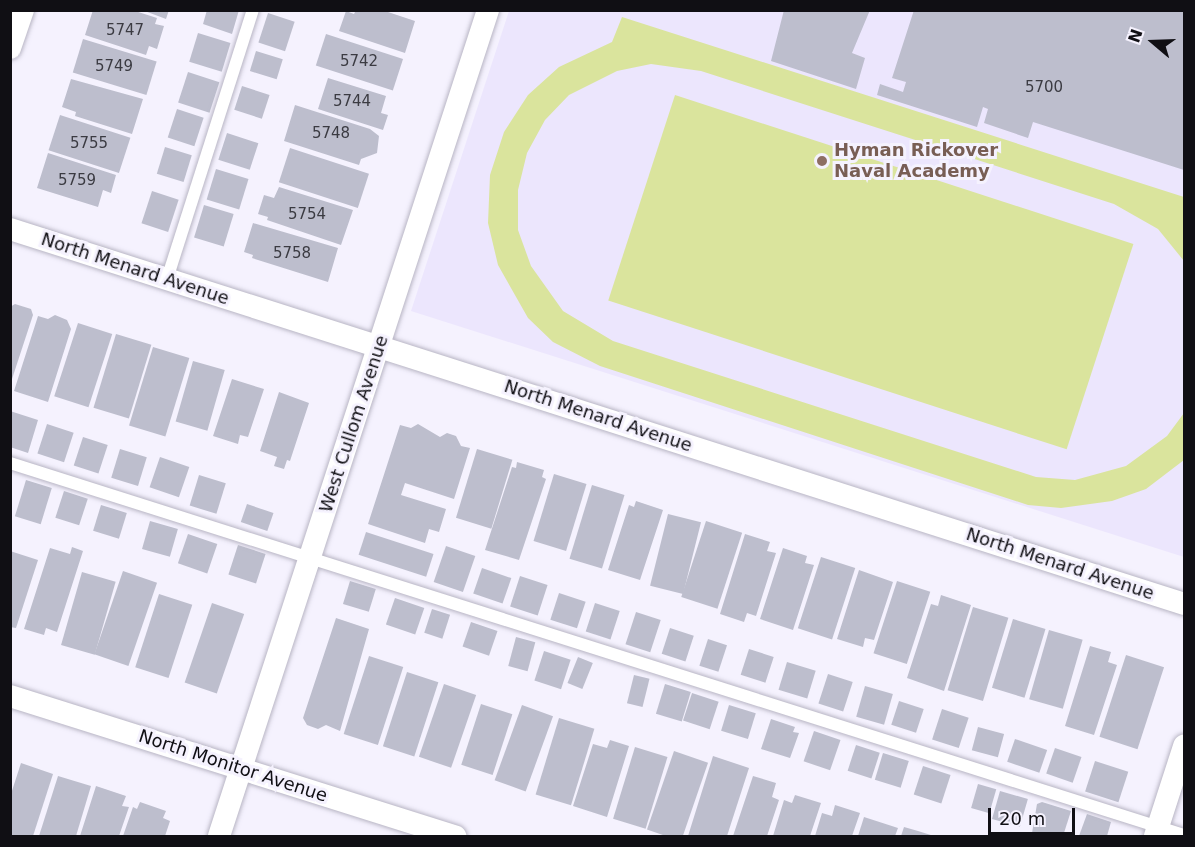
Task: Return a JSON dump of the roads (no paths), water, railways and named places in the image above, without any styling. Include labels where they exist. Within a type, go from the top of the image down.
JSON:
[{"type":"street","points":[[10,48],[23,10]]},
{"type":"street","name":"West Cullom Avenue","points":[[219,837],[488,10]]},
{"type":"street","name":"North Menard Avenue","points":[[10,229],[1185,604]]},
{"type":"street","name":"North Monitor Avenue","points":[[10,696],[454,837]]},
{"type":"street","points":[[1157,832],[1185,746]]},
{"type":"lane","points":[[167,279],[253,10]]},
{"type":"lane","points":[[10,463],[1157,832],[1185,835]]},
{"type":"place","name":"Hyman Rickover Naval Academy","points":[[822,161]]}]
